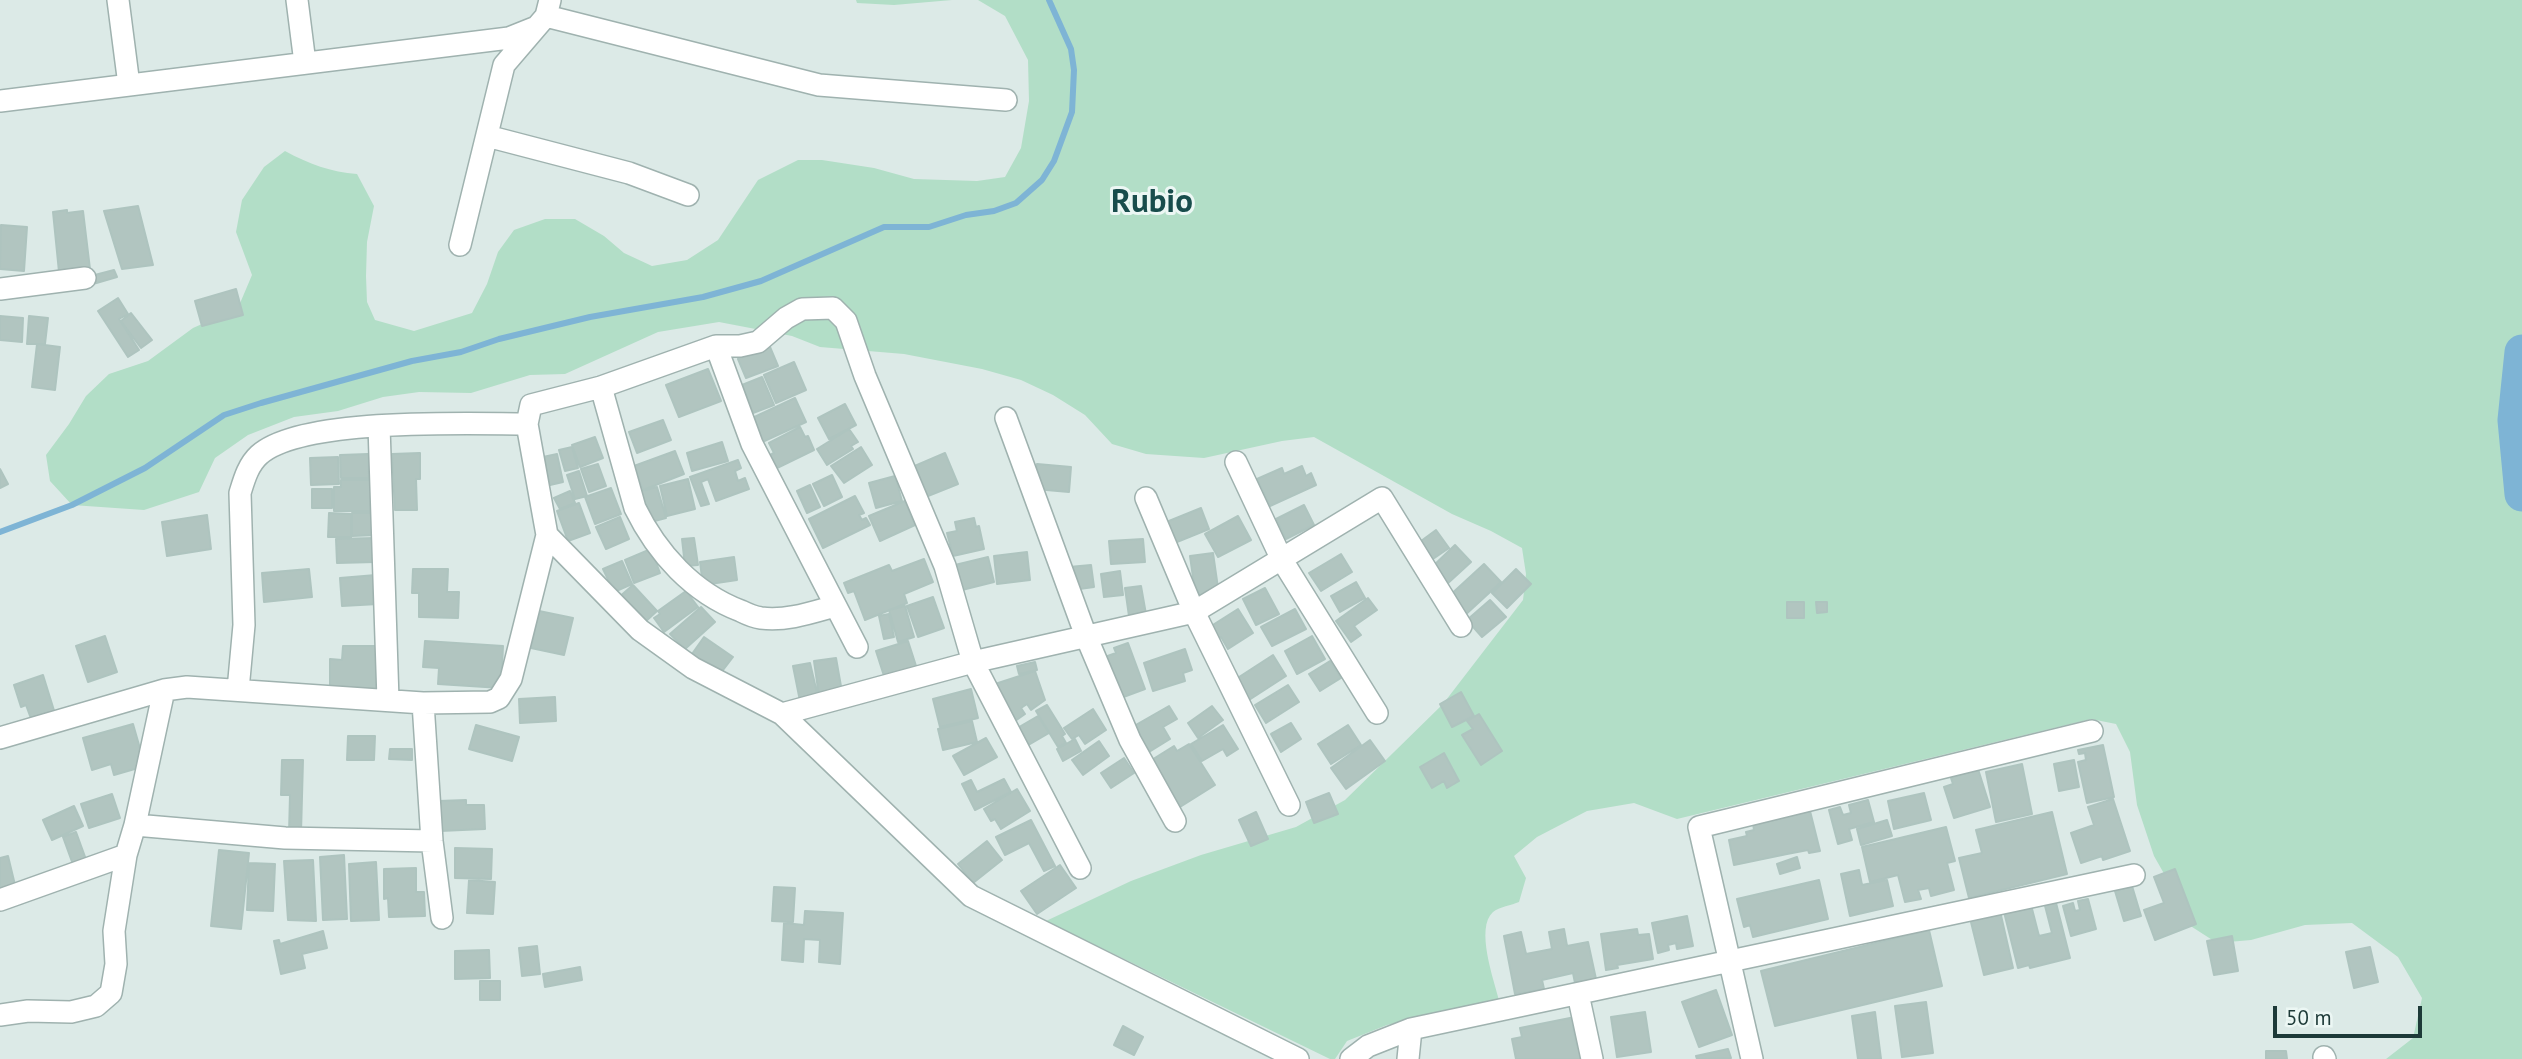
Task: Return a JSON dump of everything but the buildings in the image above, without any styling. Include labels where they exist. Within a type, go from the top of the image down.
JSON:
[{"type":"street","points":[[118,0],[129,85]]},
{"type":"street","points":[[297,0],[305,63]]},
{"type":"street","points":[[0,101],[509,37],[543,15],[819,85],[1006,100]]},
{"type":"street","points":[[460,245],[504,65],[543,15]]},
{"type":"street","points":[[487,136],[629,173],[688,195]]},
{"type":"street","points":[[0,289],[85,278]]},
{"type":"street","points":[[0,738],[164,690],[187,687],[423,703],[490,702],[499,698],[511,679],[547,535],[527,424],[531,405],[601,387],[716,346],[740,346],[758,342],[786,318],[802,309],[834,308],[846,321],[865,376],[945,566],[973,662],[1080,868]]},
{"type":"street","points":[[716,346],[752,444],[857,647]]},
{"type":"street","points":[[601,387],[639,517],[669,560],[698,588],[726,606],[759,618],[793,618],[835,606]]},
{"type":"street","points":[[1006,418],[1086,636],[1130,740],[1175,821]]},
{"type":"street","points":[[238,690],[244,625],[240,493],[246,473],[259,455],[282,441],[324,432],[379,426],[527,424]]},
{"type":"street","points":[[379,426],[388,700]]},
{"type":"street","points":[[1236,462],[1282,560],[1377,713]]},
{"type":"street","points":[[1146,498],[1195,612],[1289,805]]},
{"type":"street","points":[[782,714],[973,662],[1195,612],[1381,498],[1461,626]]},
{"type":"street","points":[[547,535],[640,630],[693,668],[782,714],[971,896],[1298,1059]]},
{"type":"street","points":[[0,1015],[28,1011],[71,1012],[96,1006],[111,993],[116,964],[114,931],[126,855],[164,690]]},
{"type":"street","points":[[423,703],[432,841],[442,918]]},
{"type":"street","points":[[1752,1059],[1699,827],[2092,731]]},
{"type":"street","points":[[135,825],[285,838],[432,841]]},
{"type":"street","points":[[0,900],[126,855]]},
{"type":"street","points":[[1352,1059],[1368,1046],[1411,1029],[2134,875]]},
{"type":"street","points":[[1578,994],[1592,1059]]},
{"type":"street","points":[[1408,1059],[1411,1029]]},
{"type":"green space","points":[[856,0],[952,0],[894,5],[857,3]]},
{"type":"green space","points":[[978,0],[2522,0],[2522,1059],[2386,1059],[2413,1038],[2422,998],[2398,957],[2352,923],[2305,925],[2251,940],[2217,943],[2189,925],[2154,856],[2137,805],[2130,752],[2116,724],[2091,719],[1677,819],[1634,803],[1587,811],[1537,837],[1514,856],[1526,878],[1519,902],[1493,912],[1486,930],[1487,954],[1499,1000],[1387,1025],[1347,1041],[1335,1059],[1330,1059],[1046,921],[1131,881],[1201,855],[1296,827],[1345,800],[1443,704],[1523,600],[1526,574],[1522,548],[1452,514],[1314,437],[1204,458],[1146,454],[1112,444],[1085,415],[1053,395],[1021,380],[982,369],[904,354],[820,347],[792,336],[719,322],[658,332],[565,374],[530,375],[471,393],[419,392],[383,397],[338,411],[294,417],[248,435],[215,458],[199,492],[144,510],[72,505],[50,481],[46,455],[86,396],[109,374],[148,361],[193,328],[238,308],[252,275],[236,232],[242,200],[264,167],[285,151],[320,167],[357,174],[374,206],[367,242],[367,302],[375,320],[414,331],[472,313],[487,284],[498,252],[514,230],[545,219],[575,219],[604,236],[624,253],[652,266],[687,260],[718,240],[758,180],[798,160],[822,160],[874,168],[914,179],[977,181],[1005,177],[1021,148],[1029,101],[1028,60],[1005,16]]},
{"type":"waterway","points":[[0,532],[72,505],[145,468],[224,415],[261,403],[412,361],[461,352],[499,339],[590,317],[703,297],[761,281],[884,227],[929,227],[1016,203],[1042,180],[1054,161],[1072,112],[1074,70],[1071,49],[1049,0]]},
{"type":"waterway","points":[[2522,352],[2515,420],[2522,494]]},
{"type":"district","name":"Rubio","points":[[1152,203]]}]
